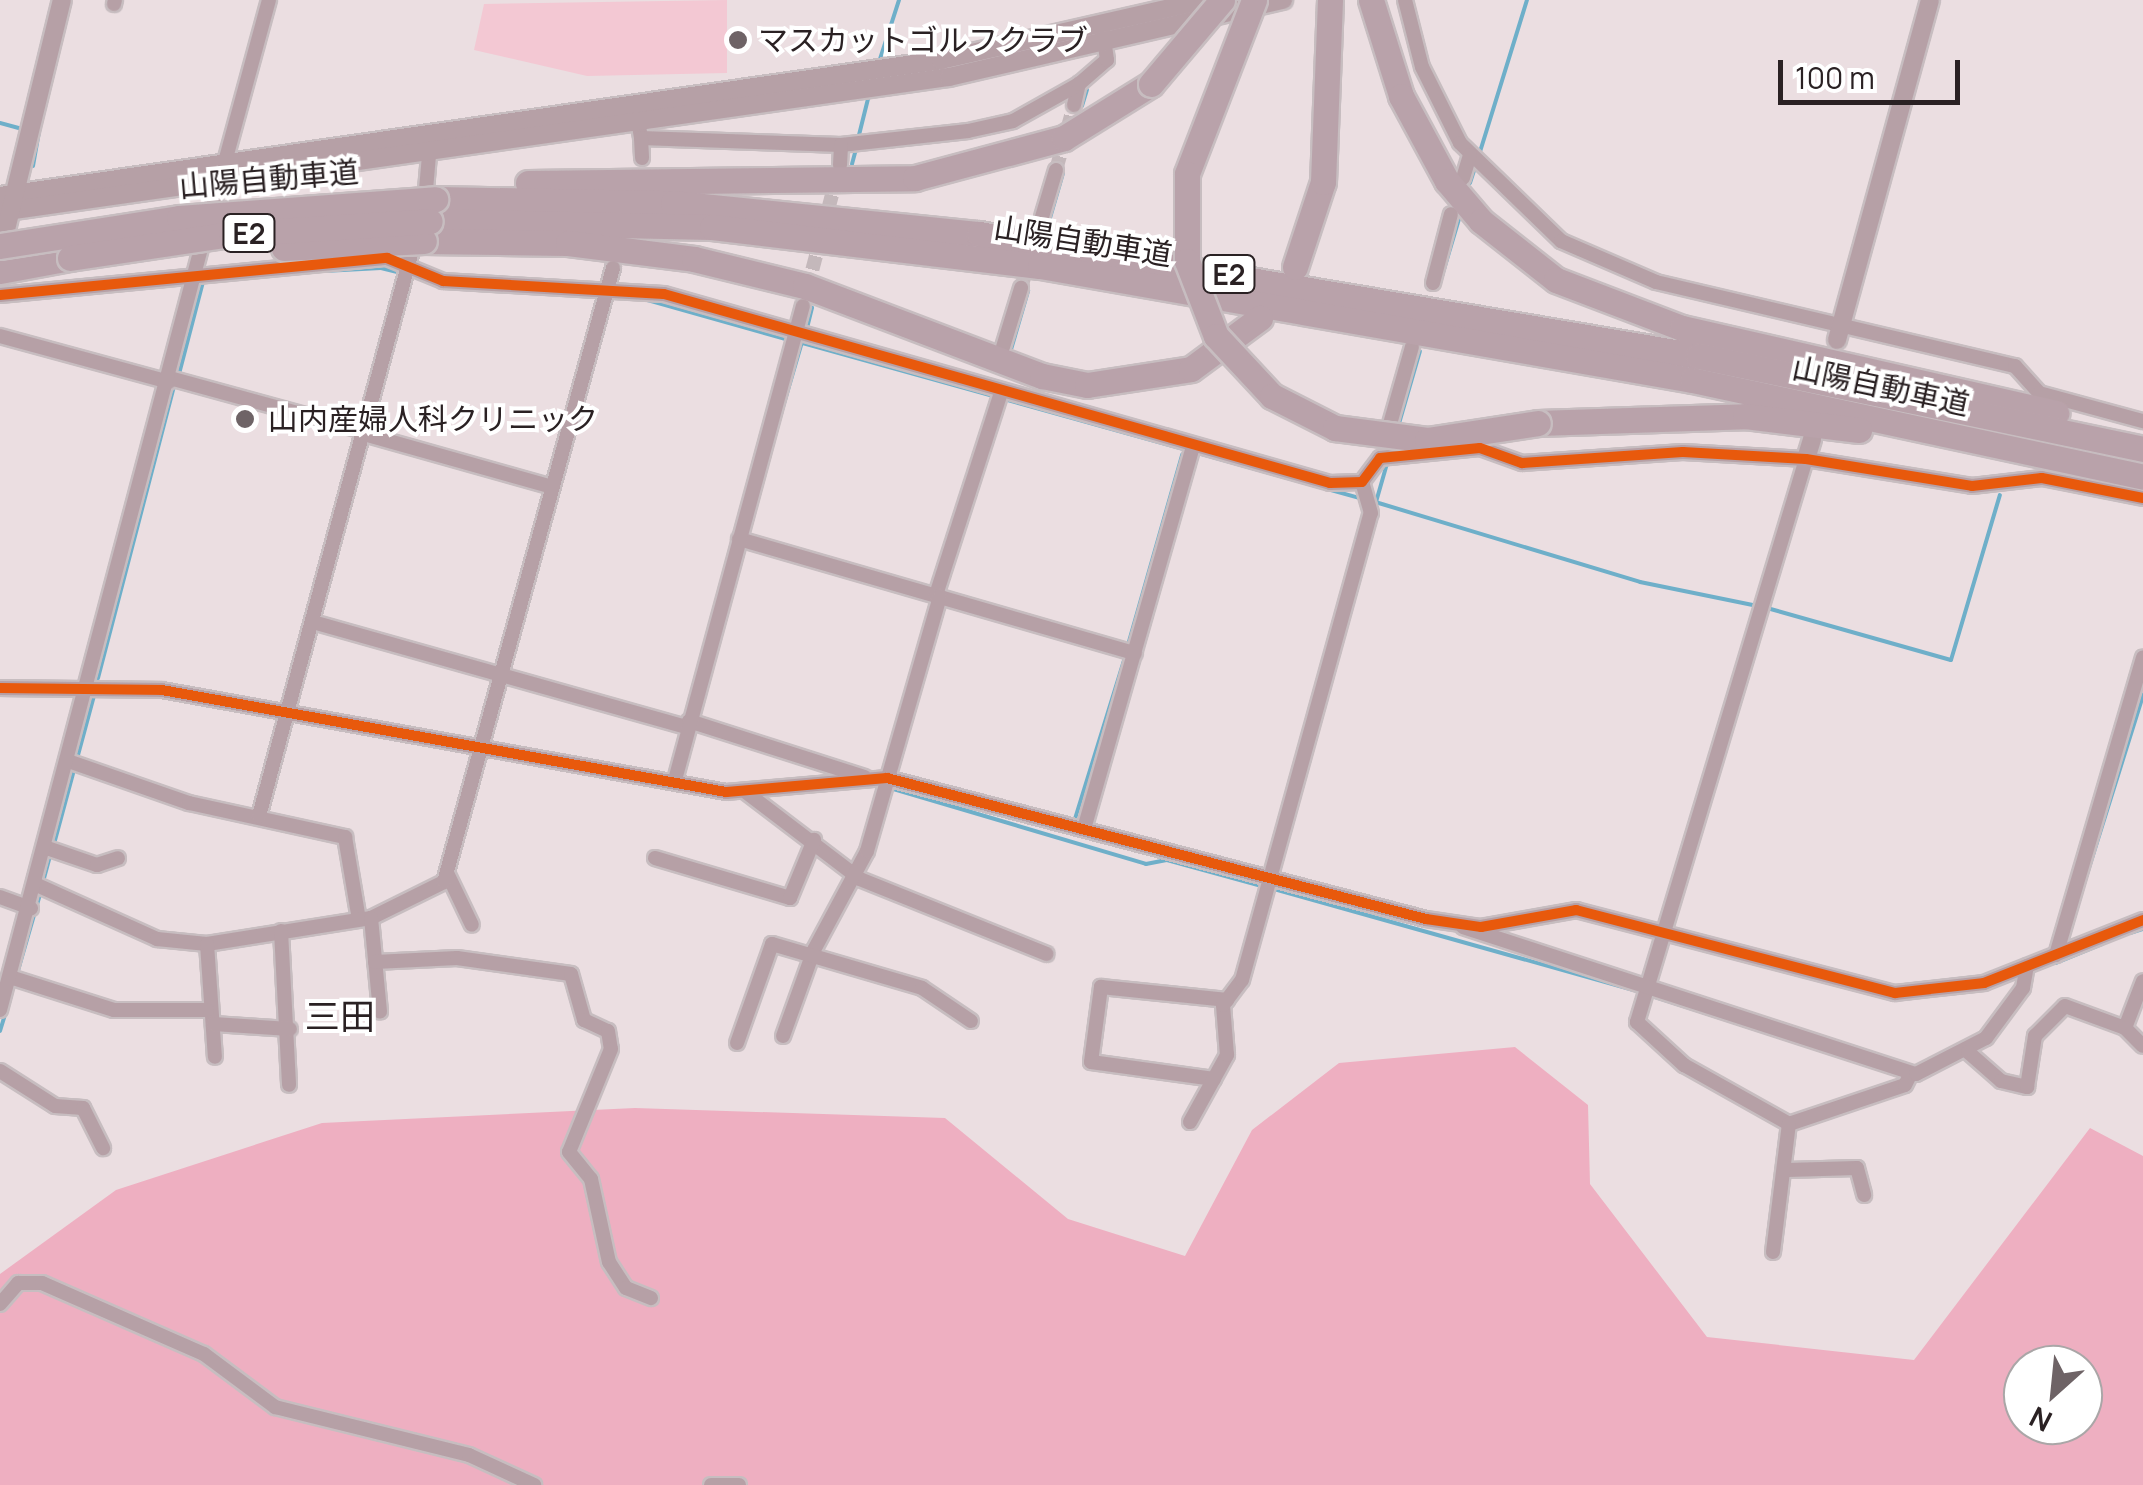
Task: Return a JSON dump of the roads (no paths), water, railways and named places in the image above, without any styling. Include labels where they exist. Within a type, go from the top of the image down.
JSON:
[{"type":"highway","points":[[0,271],[70,258],[432,213],[915,178],[1064,138],[1151,84],[1222,0]]},
{"type":"highway","points":[[1254,0],[1187,174],[1188,261],[1216,336],[1272,396],[1335,428],[1427,440],[1538,424],[1745,416],[2013,424]]},
{"type":"highway","points":[[1372,0],[1401,96],[1447,181],[1480,221],[1556,280],[1652,320],[2013,424]]},
{"type":"highway","points":[[1295,266],[1322,182],[1330,3]]},
{"type":"highway","points":[[432,213],[568,243],[694,258],[804,286],[1042,376],[1087,385],[1191,369],[1260,318]]},
{"type":"highway","name":"山陽自動車道","points":[[0,246],[178,218],[432,213],[712,227],[926,249],[1692,380],[2013,424],[2138,448]]},
{"type":"highway","name":"山陽自動車道","points":[[2013,424],[2143,477]]},
{"type":"street","points":[[0,254],[6,203],[62,0]]},
{"type":"street","points":[[0,1010],[14,978],[51,850],[173,380],[194,270],[269,0]]},
{"type":"street","points":[[1104,35],[1204,0]]},
{"type":"street","points":[[6,203],[430,142],[638,121],[874,80],[1282,0]]},
{"type":"street","points":[[1405,0],[1422,67],[1474,160],[1533,221],[1612,267],[1839,332],[2015,366],[2038,393],[2143,420]]},
{"type":"street","points":[[1839,332],[1930,0]]},
{"type":"street","points":[[638,121],[851,144],[1013,121],[1080,84],[1104,64],[1104,35]]},
{"type":"street","points":[[1074,105],[1080,84]]},
{"type":"street","points":[[638,121],[642,158]]},
{"type":"street","points":[[259,816],[314,627],[406,273],[430,142]]},
{"type":"street","points":[[840,165],[851,144]]},
{"type":"street","points":[[1463,178],[1474,160]]},
{"type":"street","points":[[1042,216],[1056,170]]},
{"type":"street","points":[[1432,283],[1452,214]]},
{"type":"street","points":[[0,296],[194,270],[387,258],[406,273],[443,281],[606,292],[799,337],[1191,454],[1330,483],[1362,482]]},
{"type":"street","points":[[472,926],[448,875],[613,268]]},
{"type":"street","points":[[1004,346],[1021,288]]},
{"type":"street","points":[[675,780],[799,337],[803,306]]},
{"type":"street","points":[[0,336],[364,432],[552,487]]},
{"type":"street","points":[[1362,482],[1380,458],[1412,348]]},
{"type":"street","points":[[783,1036],[812,955],[854,873],[887,778],[996,393]]},
{"type":"street","points":[[1812,440],[1644,992],[1638,1027],[1684,1066],[1746,1096],[1763,1117],[1789,1124],[1964,1051],[2024,988],[2027,966]]},
{"type":"street","points":[[1380,458],[1480,448],[1522,463],[1683,452],[1806,459],[1972,486],[2042,478],[2143,498]]},
{"type":"street","points":[[1077,827],[1191,454]]},
{"type":"street","points":[[1190,1122],[1227,1054],[1227,1000],[1242,980],[1370,501],[1362,482]]},
{"type":"street","points":[[744,540],[1130,651]]},
{"type":"street","points":[[314,627],[868,778]]},
{"type":"street","points":[[2056,954],[2143,657]]},
{"type":"street","points":[[0,688],[90,688],[288,711],[747,793],[887,778],[1077,827],[1265,883],[1462,927],[1644,992],[1910,1076]]},
{"type":"street","points":[[74,763],[346,837],[375,962],[380,1012]]},
{"type":"street","points":[[747,793],[854,873],[1047,954]]},
{"type":"street","points":[[655,858],[790,898],[814,840]]},
{"type":"street","points":[[51,850],[97,865],[118,858]]},
{"type":"street","points":[[41,887],[156,939],[207,944],[364,916],[448,875]]},
{"type":"street","points":[[0,897],[32,908]]},
{"type":"street","points":[[1462,927],[1576,910],[1894,993],[1947,993],[2143,920]]},
{"type":"street","points":[[280,931],[290,1029],[289,1085]]},
{"type":"street","points":[[207,944],[215,1057]]},
{"type":"street","points":[[737,1043],[772,944],[922,988],[971,1021]]},
{"type":"street","points":[[375,962],[457,958],[571,974],[584,1020],[608,1031],[612,1049],[568,1152],[590,1178],[609,1262],[626,1288],[651,1298]]},
{"type":"street","points":[[14,978],[114,1010],[210,1017],[290,1029]]},
{"type":"street","points":[[2125,1028],[2143,980]]},
{"type":"street","points":[[1214,1078],[1090,1062],[1100,987],[1227,1000]]},
{"type":"street","points":[[1964,1051],[2001,1081],[2026,1086],[2035,1036],[2057,1007],[2125,1028],[2143,1046]]},
{"type":"street","points":[[0,1072],[55,1106],[83,1108],[103,1148]]},
{"type":"street","points":[[1773,1252],[1787,1170],[1789,1124]]},
{"type":"street","points":[[1787,1170],[1858,1168],[1864,1195]]},
{"type":"street","points":[[0,1304],[18,1282],[42,1284],[204,1354],[276,1408],[470,1456],[534,1485]]},
{"type":"street","points":[[711,1485],[739,1485]]},
{"type":"waterway","points":[[879,62],[899,0]]},
{"type":"waterway","points":[[1479,155],[1527,0]]},
{"type":"waterway","points":[[1082,106],[1087,90]]},
{"type":"waterway","points":[[858,139],[869,95]]},
{"type":"waterway","points":[[0,123],[23,129]]},
{"type":"waterway","points":[[33,166],[40,126]]},
{"type":"waterway","points":[[852,164],[856,149]]},
{"type":"waterway","points":[[1470,183],[1476,164]]},
{"type":"waterway","points":[[1050,218],[1063,173]]},
{"type":"waterway","points":[[1439,286],[1459,219]]},
{"type":"waterway","points":[[324,271],[381,268],[466,289]]},
{"type":"waterway","points":[[179,374],[203,282]]},
{"type":"waterway","points":[[1010,353],[1028,291]]},
{"type":"waterway","points":[[644,299],[789,340]]},
{"type":"waterway","points":[[807,328],[812,308]]},
{"type":"waterway","points":[[799,342],[1363,499]]},
{"type":"waterway","points":[[778,424],[802,342]]},
{"type":"waterway","points":[[1398,427],[1420,351]]},
{"type":"waterway","points":[[98,678],[175,383]]},
{"type":"waterway","points":[[1128,645],[1182,455]]},
{"type":"waterway","points":[[1376,502],[1387,464]]},
{"type":"waterway","points":[[1767,608],[1951,660],[2000,495]]},
{"type":"waterway","points":[[1372,501],[1640,582],[1758,606]]},
{"type":"waterway","points":[[1074,822],[1126,654]]},
{"type":"waterway","points":[[2067,938],[2143,695]]},
{"type":"waterway","points":[[54,844],[94,696]]},
{"type":"waterway","points":[[890,788],[1146,864],[1167,860],[1265,887]]},
{"type":"waterway","points":[[43,882],[51,853]]},
{"type":"waterway","points":[[1274,889],[1640,992]]},
{"type":"waterway","points":[[17,974],[41,891]]},
{"type":"waterway","points":[[2130,933],[2143,929]]},
{"type":"waterway","points":[[2056,963],[2102,944]]},
{"type":"waterway","points":[[2038,969],[2056,962]]},
{"type":"waterway","points":[[1649,995],[1892,1073]]},
{"type":"waterway","points":[[0,1031],[6,1011]]},
{"type":"tunnel","points":[[1056,170],[1074,105]]},
{"type":"tunnel","points":[[807,290],[837,176]]},
{"type":"tunnel","points":[[1021,288],[1042,217]]},
{"type":"place","name":"マスカットゴルフクラブ","points":[[738,40]]},
{"type":"place","name":"山内産婦人科クリニック","points":[[245,419]]},
{"type":"district","name":"三田","points":[[340,1016]]}]
